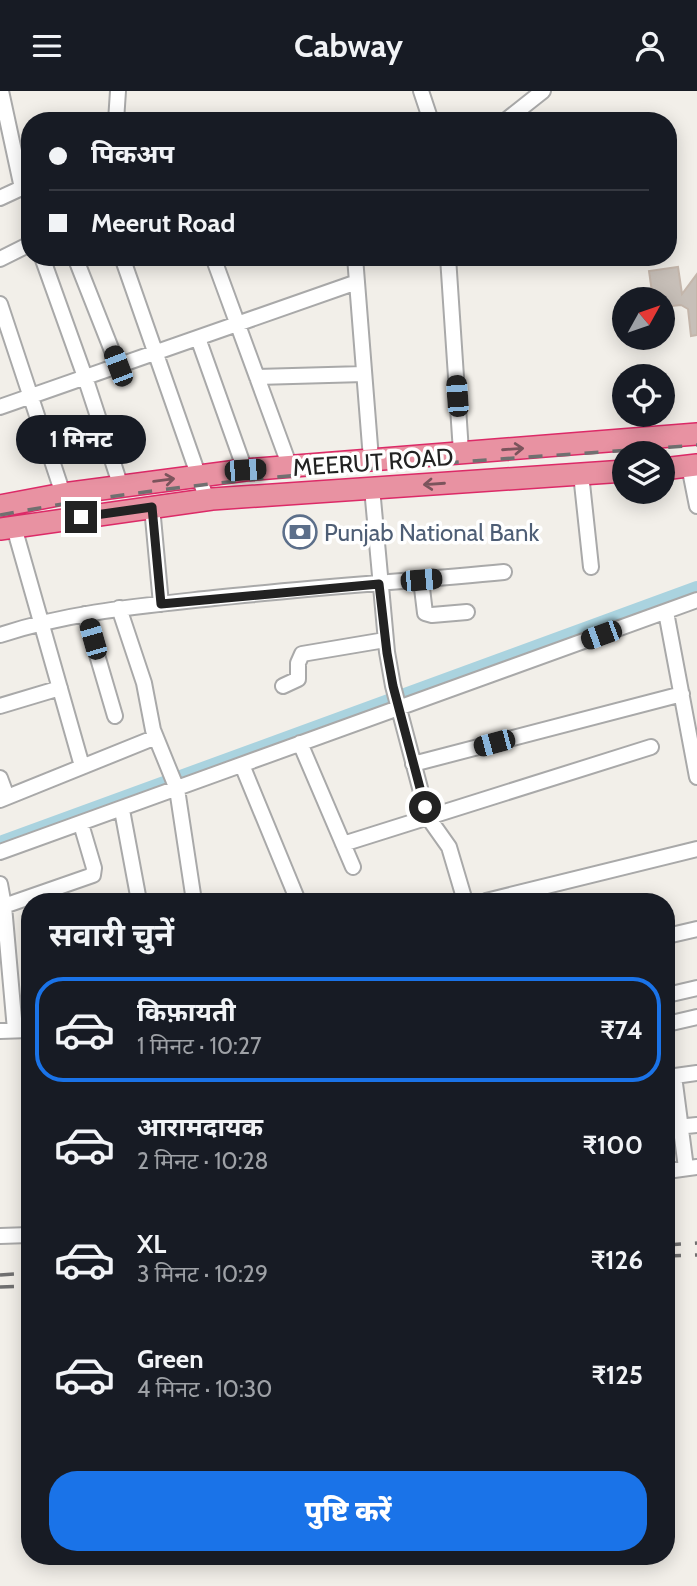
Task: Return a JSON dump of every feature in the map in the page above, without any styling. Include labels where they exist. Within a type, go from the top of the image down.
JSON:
[{"type":"highway","name":"MEERUT ROAD","points":[[1,501],[245,470],[697,434]]},
{"type":"highway","points":[[675,467],[693,466]]},
{"type":"highway","name":"MEERUT ROAD","points":[[7,528],[207,499],[612,472]]},
{"type":"street","points":[[1,91],[21,167]]},
{"type":"street","points":[[117,112],[118,91]]},
{"type":"street","points":[[421,91],[428,112]]},
{"type":"street","points":[[516,112],[543,91]]},
{"type":"street","points":[[0,198],[21,188]]},
{"type":"street","points":[[0,259],[21,248]]},
{"type":"street","points":[[45,266],[121,487]]},
{"type":"street","points":[[79,266],[118,366]]},
{"type":"street","points":[[125,266],[207,499]]},
{"type":"street","points":[[216,266],[290,467]]},
{"type":"street","points":[[356,266],[371,459]]},
{"type":"street","points":[[449,266],[461,452]]},
{"type":"street","points":[[0,407],[357,282]]},
{"type":"street","points":[[0,304],[63,494]]},
{"type":"street","points":[[198,338],[245,470]]},
{"type":"street","points":[[257,377],[364,374]]},
{"type":"street","points":[[693,466],[697,506]]},
{"type":"street","points":[[580,474],[591,567]]},
{"type":"street","points":[[372,488],[379,584],[393,686],[429,817],[449,847],[463,893]]},
{"type":"street","points":[[152,507],[161,604]]},
{"type":"street","points":[[7,528],[41,621],[82,766]]},
{"type":"street","points":[[0,635],[41,621],[119,608],[505,572]]},
{"type":"street","points":[[421,580],[425,613],[432,615],[467,612]]},
{"type":"street","points":[[0,852],[122,810],[174,781],[242,765],[398,704],[697,600]]},
{"type":"street","points":[[119,608],[144,683],[156,737],[174,781],[193,893]]},
{"type":"street","points":[[666,612],[697,777]]},
{"type":"street","points":[[85,614],[115,716]]},
{"type":"street","points":[[283,686],[298,679],[298,663],[302,654],[385,640]]},
{"type":"street","points":[[0,706],[60,688]]},
{"type":"street","points":[[413,764],[682,694]]},
{"type":"street","points":[[0,778],[4,799],[156,737]]},
{"type":"street","points":[[300,743],[353,867]]},
{"type":"street","points":[[343,844],[651,747]]},
{"type":"street","points":[[242,765],[295,893]]},
{"type":"street","points":[[122,810],[138,893]]},
{"type":"street","points":[[41,893],[93,875],[94,868],[81,824]]},
{"type":"street","points":[[518,893],[697,849]]},
{"type":"street","points":[[0,884],[21,1017]]},
{"type":"street","points":[[4,906],[21,900]]},
{"type":"street","points":[[675,934],[697,929]]},
{"type":"street","points":[[675,993],[697,988]]},
{"type":"street","points":[[675,1022],[697,1017]]},
{"type":"street","points":[[0,1031],[21,1030]]},
{"type":"street","points":[[675,1076],[697,1073]]},
{"type":"street","points":[[675,1128],[697,1125]]},
{"type":"street","points":[[675,1130],[692,1167]]},
{"type":"street","points":[[0,1236],[21,1235]]},
{"type":"building","points":[[678,267],[682,294],[697,274],[697,335],[691,336],[688,309],[676,306],[676,287],[651,287],[649,271]]},
{"type":"waterway","points":[[0,842],[697,587]]},
{"type":"railway","points":[[0,515],[86,500],[260,479],[697,445]]},
{"type":"railway","points":[[675,1244],[697,1243]]},
{"type":"railway","points":[[675,1256],[697,1255]]},
{"type":"railway","points":[[0,1275],[21,1274]]},
{"type":"railway","points":[[0,1287],[21,1286]]},
{"type":"place","name":"Punjab National Bank","points":[[300,532]]},
{"type":"route","points":[[81,517],[152,507],[161,604],[379,584],[393,686],[425,807]]}]
